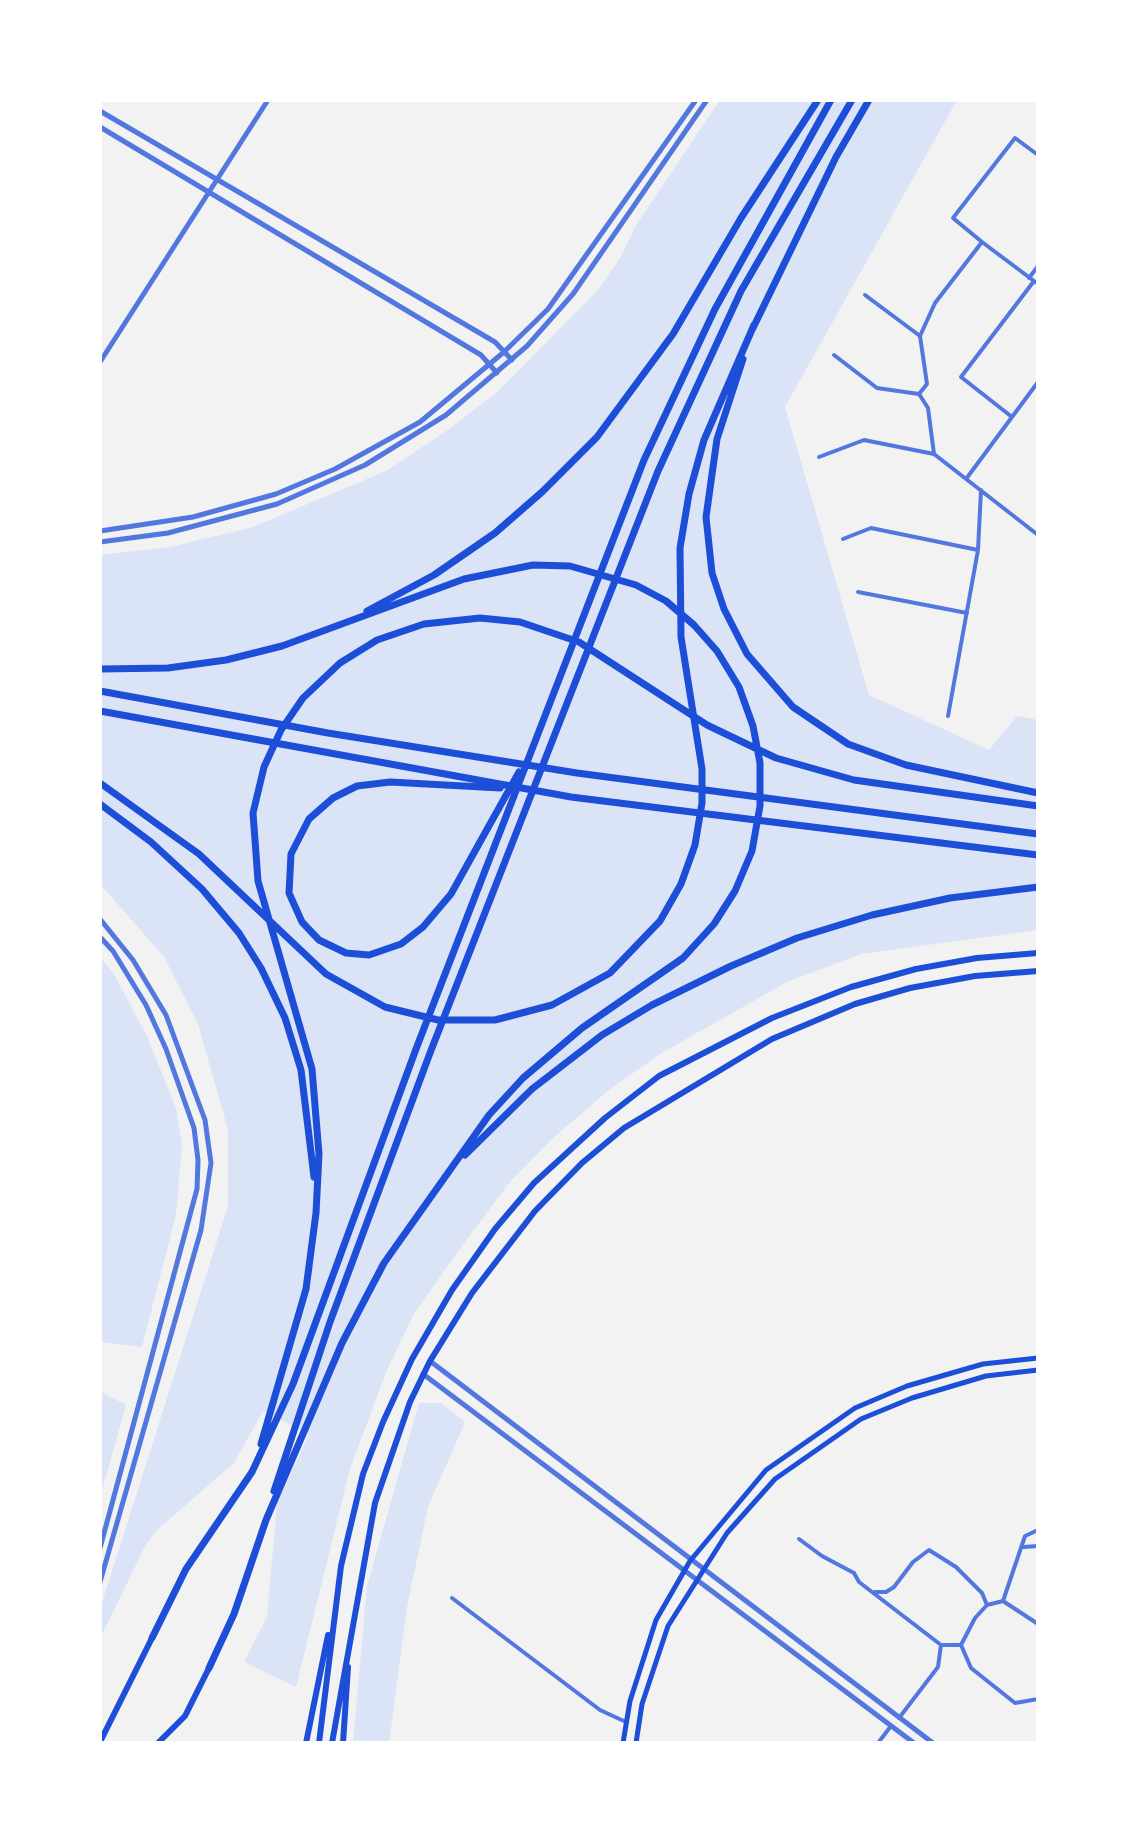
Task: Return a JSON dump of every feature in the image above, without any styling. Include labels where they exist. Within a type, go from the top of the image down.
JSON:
[{"type":"highway","points":[[339,625],[408,590],[475,548],[534,500],[597,437],[673,334],[749,206],[818,100]]},
{"type":"highway","points":[[100,1742],[186,1569],[252,1472],[293,1384],[416,1049],[640,472],[715,309],[831,100]]},
{"type":"highway","points":[[158,1743],[185,1716],[234,1614],[297,1415],[430,1053],[658,471],[741,291],[852,100]]},
{"type":"highway","points":[[100,783],[145,812],[208,862],[319,968],[357,994],[385,1007],[438,1020],[479,1021],[538,1011],[576,994],[619,966],[655,928],[681,884],[695,845],[702,786],[680,619],[679,565],[684,521],[708,430],[754,325],[836,157],[869,100]]},
{"type":"highway","points":[[754,325],[717,439],[706,517],[712,573],[724,609],[742,647],[767,681],[793,707],[848,744],[906,765],[1038,793]]},
{"type":"highway","points":[[100,669],[149,670],[208,663],[282,646],[464,579],[514,567],[553,565],[587,569],[636,585],[679,611],[707,638],[726,664],[744,699],[758,745],[761,780],[759,820],[752,851],[731,900],[709,931],[670,968],[582,1028],[523,1078],[489,1115],[384,1263],[361,1304],[266,1520]]},
{"type":"highway","points":[[252,1472],[295,1335],[315,1223],[319,1154],[312,1069],[263,903],[254,856],[256,799],[264,767],[281,730],[303,698],[325,675],[377,640],[424,624],[492,618],[532,625],[597,652],[699,721],[760,753],[854,780],[1038,806]]},
{"type":"highway","points":[[100,691],[577,773],[1038,834]]},
{"type":"highway","points":[[100,711],[547,793]]},
{"type":"highway","points":[[533,745],[459,883],[423,927],[392,949],[369,955],[346,953],[319,940],[294,907],[288,870],[301,832],[333,798],[357,786],[390,782],[547,793],[1038,855]]},
{"type":"highway","points":[[100,804],[160,850],[202,889],[239,933],[265,976],[291,1035],[305,1089],[315,1223]]},
{"type":"highway","points":[[445,1177],[532,1089],[602,1035],[652,1005],[757,955],[831,927],[950,898],[1038,887]]},
{"type":"highway","points":[[306,1743],[348,1531],[363,1474],[412,1359],[452,1290],[495,1229],[556,1162],[659,1076],[772,1018],[851,987],[916,969],[977,958],[1038,953]]},
{"type":"highway","points":[[332,1743],[375,1503],[423,1374],[472,1293],[535,1211],[582,1163],[657,1106],[772,1039],[855,1004],[945,981],[1038,971]]},
{"type":"highway","points":[[319,1739],[331,1628]]},
{"type":"highway","points":[[343,1743],[350,1634]]},
{"type":"main road","points":[[623,1743],[626,1722],[656,1620],[690,1561],[766,1470],[855,1408],[907,1386],[983,1364],[1038,1358]]},
{"type":"main road","points":[[636,1743],[642,1704],[668,1626],[727,1533],[775,1479],[861,1419],[912,1398],[986,1376],[1038,1370]]},
{"type":"street","points":[[100,362],[268,100]]},
{"type":"street","points":[[100,531],[232,509],[335,469],[420,422],[504,352],[548,309],[696,100]]},
{"type":"street","points":[[100,542],[201,526],[302,494],[413,437],[512,360],[573,294],[707,100]]},
{"type":"street","points":[[100,111],[495,342],[512,360]]},
{"type":"street","points":[[100,127],[481,355],[497,373]]},
{"type":"street","points":[[1034,281],[953,218],[1015,138],[1038,155]]},
{"type":"street","points":[[919,394],[927,384],[920,336],[935,303],[982,242]]},
{"type":"street","points":[[1012,417],[961,377],[1034,281],[1038,266]]},
{"type":"street","points":[[865,295],[920,336]]},
{"type":"street","points":[[834,355],[877,388],[919,394],[928,408],[934,454]]},
{"type":"street","points":[[966,479],[1038,382]]},
{"type":"street","points":[[819,457],[864,440],[934,454],[1038,535]]},
{"type":"street","points":[[948,716],[978,550],[981,490]]},
{"type":"street","points":[[843,539],[871,528],[978,550]]},
{"type":"street","points":[[858,592],[967,613]]},
{"type":"street","points":[[100,919],[133,960],[166,1015],[205,1120],[211,1163],[201,1230],[100,1582]]},
{"type":"street","points":[[100,937],[113,951],[146,1005],[166,1049],[183,1090],[198,1160],[193,1204],[100,1548]]},
{"type":"street","points":[[430,1361],[933,1743]]},
{"type":"street","points":[[423,1374],[914,1743]]},
{"type":"street","points":[[1003,1601],[1024,1547],[1025,1536],[1037,1532],[1038,1544],[1024,1547]]},
{"type":"street","points":[[799,1539],[854,1573],[872,1592],[941,1645],[961,1645]]},
{"type":"street","points":[[872,1592],[886,1592],[894,1587],[913,1562],[929,1550],[956,1567],[982,1593],[987,1605]]},
{"type":"street","points":[[452,1598],[600,1710],[626,1722]]},
{"type":"street","points":[[961,1645],[975,1618],[987,1605],[1003,1601],[1038,1624]]},
{"type":"street","points":[[899,1718],[938,1667],[941,1645]]},
{"type":"street","points":[[961,1645],[971,1668],[1015,1703],[1037,1702]]},
{"type":"street","points":[[878,1743],[891,1726]]},
{"type":"shaded area","points":[[720,100],[957,100],[785,407],[869,695],[989,750],[1017,716],[1038,720],[1038,930],[861,954],[787,982],[660,1054],[609,1090],[553,1138],[509,1183],[459,1250],[414,1314],[387,1370],[350,1469],[296,1687],[244,1662],[267,1617],[277,1503],[309,1434],[263,1411],[234,1463],[157,1530],[145,1546],[100,1639],[100,1609],[228,1206],[228,1130],[198,1024],[164,957],[100,884],[100,555],[170,547],[253,527],[388,470],[445,432],[495,394],[597,291],[620,258],[636,225]]},
{"type":"shaded area","points":[[100,957],[114,974],[147,1036],[176,1108],[182,1145],[176,1215],[142,1347],[100,1342]]},
{"type":"shaded area","points":[[100,1391],[126,1405],[100,1498]]},
{"type":"shaded area","points":[[419,1403],[441,1403],[465,1422],[428,1507],[407,1607],[389,1743],[353,1743],[367,1586]]}]
